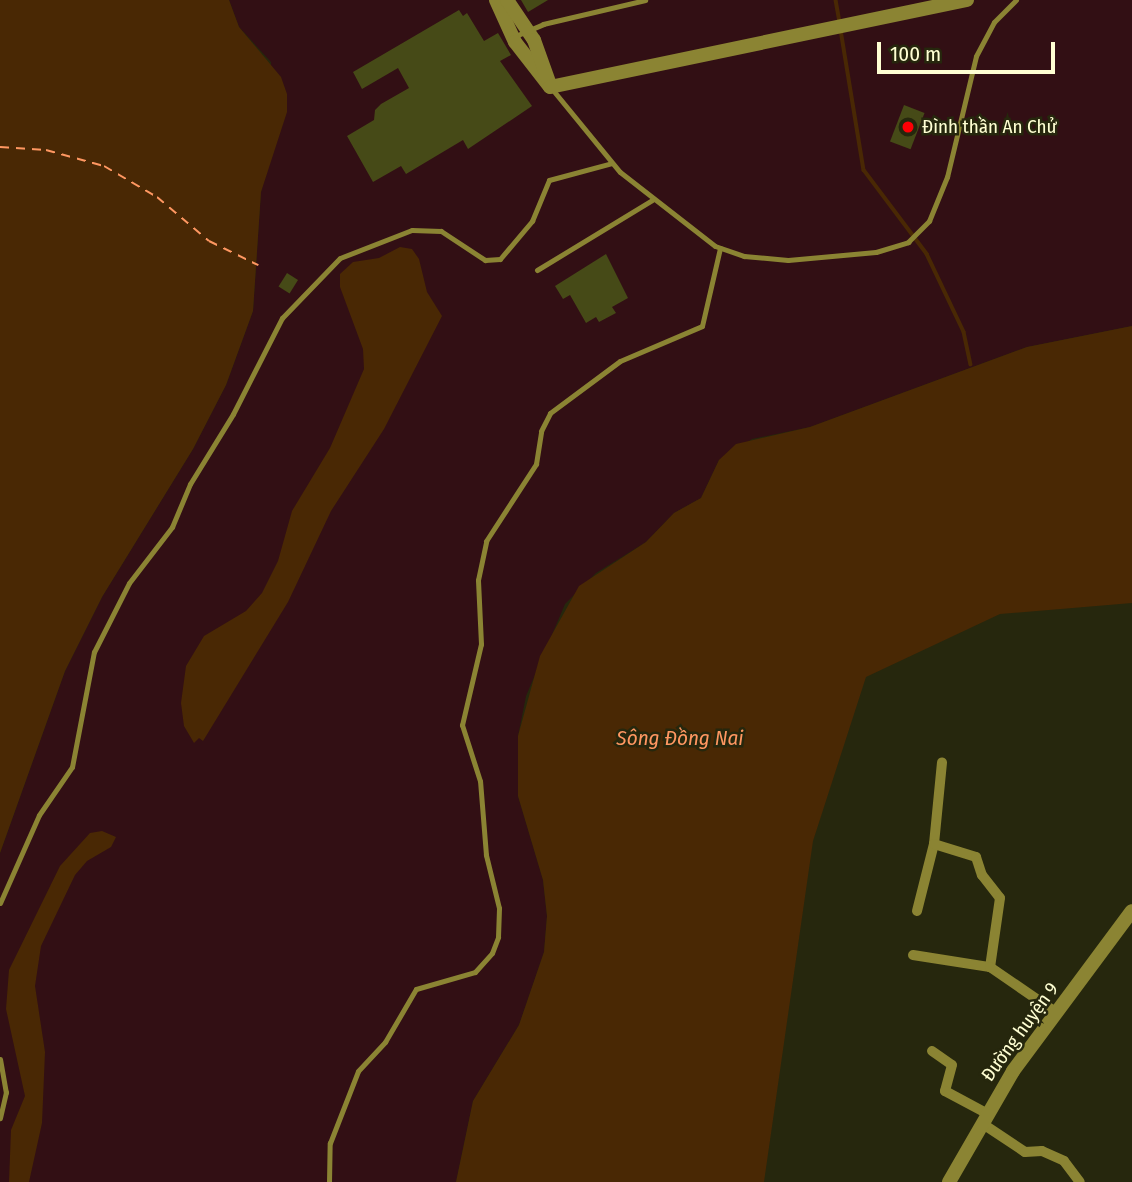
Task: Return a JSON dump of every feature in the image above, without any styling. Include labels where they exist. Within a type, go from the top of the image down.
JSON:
[{"type":"street","points":[[496,0],[512,37],[551,87]]},
{"type":"street","points":[[507,0],[528,29],[551,87]]},
{"type":"street","points":[[551,87],[967,0]]},
{"type":"street","points":[[917,911],[934,844],[942,762]]},
{"type":"street","points":[[934,844],[976,857],[982,875],[998,892],[990,967]]},
{"type":"street","name":"Đường huyện 9","points":[[949,1182],[1013,1071],[1132,911]]},
{"type":"street","points":[[913,955],[990,967],[1057,1013]]},
{"type":"street","points":[[932,1051],[952,1065],[945,1091],[986,1119],[1025,1152],[1042,1151],[1064,1161],[1080,1182]]},
{"type":"lane","points":[[512,37],[528,29],[645,0]]},
{"type":"lane","points":[[551,87],[612,163],[652,200],[720,248],[753,258],[811,260],[876,252],[908,242],[919,234],[944,188],[981,44],[995,22],[1016,0]]},
{"type":"lane","points":[[0,903],[39,814],[72,767],[94,652],[129,583],[173,527],[190,484],[224,431],[282,318],[340,258],[412,230],[441,231],[485,260],[500,259],[532,221],[550,180],[612,163]]},
{"type":"lane","points":[[537,270],[652,200]]},
{"type":"lane","points":[[329,1182],[330,1143],[358,1071],[385,1042],[416,989],[475,972],[492,953],[498,937],[499,908],[486,855],[480,781],[462,725],[481,644],[478,580],[486,541],[533,470],[541,431],[551,413],[620,361],[702,326],[720,248]]},
{"type":"lane","points":[[0,1059],[6,1091],[0,1118]]},
{"type":"shaded area","points":[[229,0],[1132,0],[1132,326],[1027,347],[810,427],[752,439],[719,460],[701,498],[674,513],[646,542],[596,573],[565,604],[526,696],[518,736],[518,796],[543,880],[547,916],[544,952],[519,1025],[473,1101],[456,1182],[0,1182],[0,853],[65,671],[102,597],[193,449],[226,385],[253,311],[261,192],[269,160],[271,62],[239,27]]},
{"type":"water","points":[[0,0],[229,0],[239,27],[281,77],[287,94],[287,112],[261,192],[253,311],[226,385],[193,449],[102,597],[65,671],[0,853]]},
{"type":"water","points":[[400,247],[412,249],[419,259],[427,292],[442,316],[384,429],[331,511],[288,602],[203,741],[199,738],[194,743],[184,726],[181,703],[186,666],[204,636],[246,611],[262,593],[278,561],[292,511],[330,448],[364,369],[363,349],[340,287],[340,274],[353,262],[379,258]]},
{"type":"water","name":"Sông Đồng Nai","points":[[1132,326],[1132,603],[1000,614],[866,677],[813,841],[764,1182],[456,1182],[473,1101],[519,1025],[544,952],[547,916],[543,880],[518,796],[518,736],[540,656],[579,586],[646,542],[674,513],[701,498],[719,460],[736,444],[810,427],[1027,347]]},
{"type":"water","points":[[102,831],[116,837],[111,847],[87,861],[75,875],[41,946],[35,986],[45,1052],[42,1123],[29,1182],[9,1182],[11,1130],[25,1096],[6,1009],[9,970],[60,866],[90,833]]},
{"type":"building","points":[[521,0],[548,0],[528,12]]},
{"type":"building","points":[[459,10],[463,16],[467,13],[484,41],[498,33],[511,55],[500,61],[532,106],[468,149],[463,140],[406,174],[401,166],[373,182],[347,136],[374,120],[375,110],[381,104],[409,88],[398,68],[362,89],[353,72]]},
{"type":"building","name":"Đình thần An Chử","points":[[904,105],[925,113],[911,149],[890,141]]},
{"type":"building","points":[[606,254],[628,298],[612,307],[616,313],[599,322],[596,317],[586,323],[570,295],[563,299],[555,286]]},
{"type":"building","points":[[287,273],[298,280],[290,293],[279,287]]},
{"type":"waterway","points":[[836,0],[840,22]]},
{"type":"waterway","points":[[841,30],[864,170],[927,254],[964,332],[971,364]]},
{"type":"ferry route","points":[[0,147],[46,150],[104,166],[157,197],[209,241],[258,265]]},
{"type":"place","name":"Đình thần An Chử","points":[[908,127]]}]
